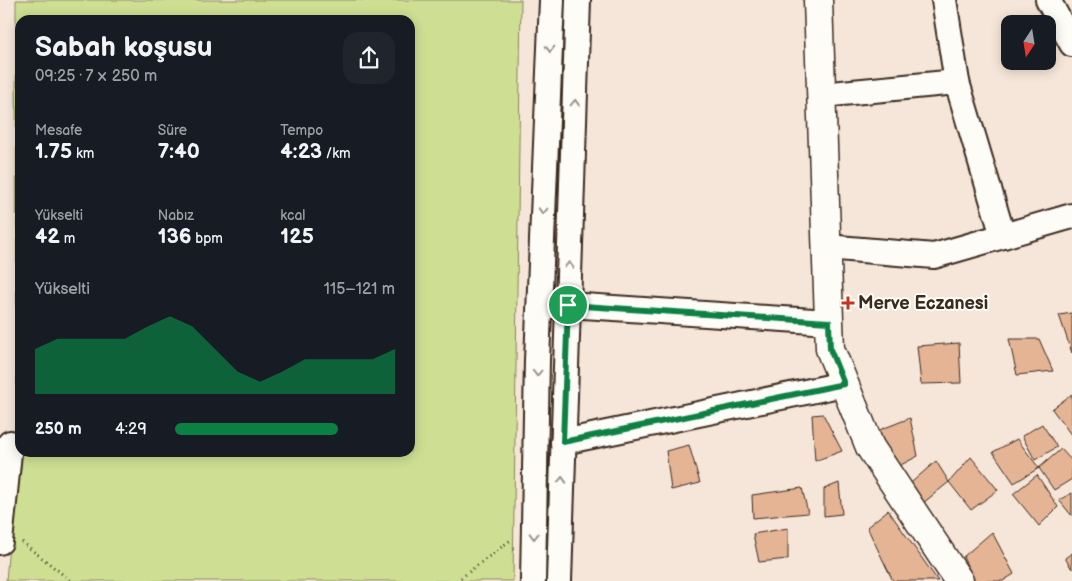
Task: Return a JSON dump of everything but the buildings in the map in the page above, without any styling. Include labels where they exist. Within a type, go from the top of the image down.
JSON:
[{"type":"main road","points":[[818,0],[830,349],[870,447],[959,581]]},
{"type":"street","points":[[533,581],[539,307],[552,0]]},
{"type":"street","points":[[559,581],[578,0]]},
{"type":"street","points":[[944,0],[957,82],[1003,236]]},
{"type":"street","points":[[1048,0],[1072,44]]},
{"type":"street","points":[[821,95],[957,82]]},
{"type":"street","points":[[826,247],[934,256],[1072,216]]},
{"type":"street","points":[[539,307],[568,305],[829,322]]},
{"type":"street","points":[[563,442],[844,384]]},
{"type":"street","points":[[1,534],[10,443]]},
{"type":"path","points":[[458,581],[534,521]]},
{"type":"path","points":[[1,534],[70,581]]},
{"type":"green space","points":[[16,0],[521,0],[513,581],[6,581],[16,457],[415,457],[415,15],[16,15]]},
{"type":"place","name":"Merve Eczanesi","points":[[848,303]]},
{"type":"route","points":[[568,305],[829,322],[830,349],[844,384],[563,442],[568,305]]}]
